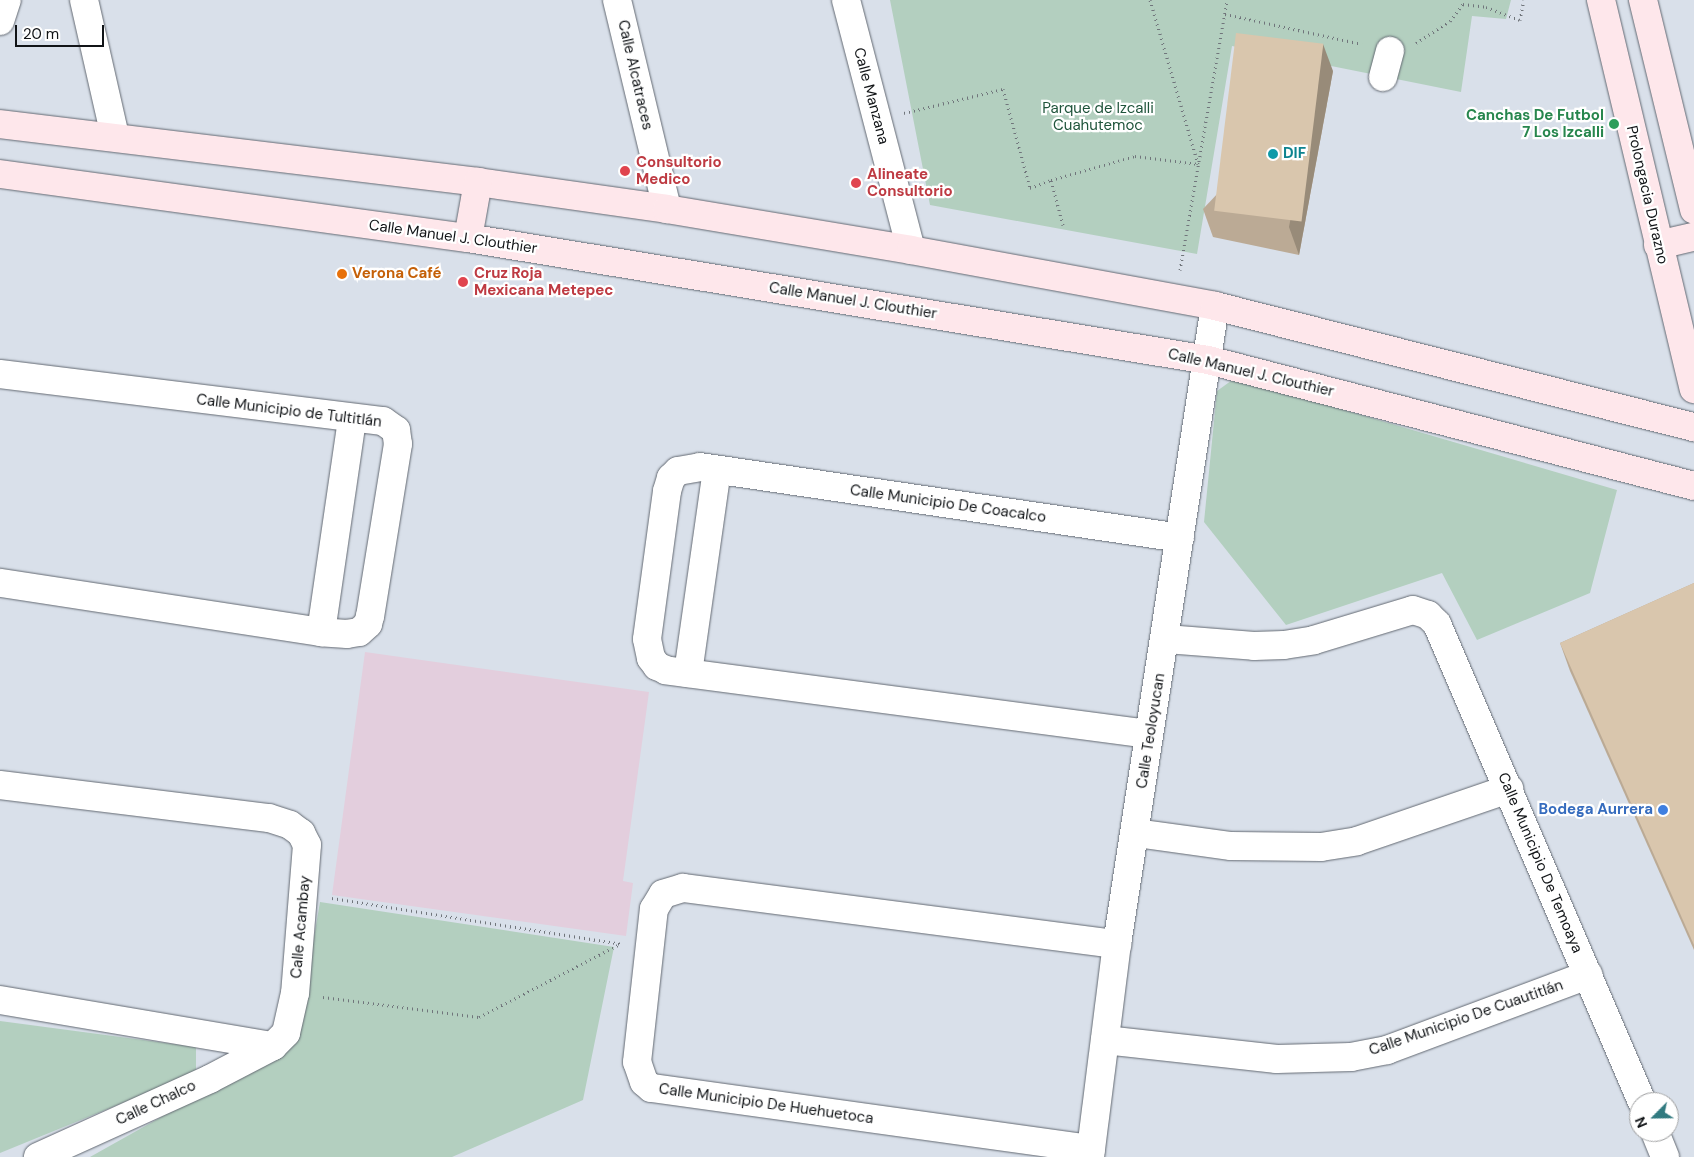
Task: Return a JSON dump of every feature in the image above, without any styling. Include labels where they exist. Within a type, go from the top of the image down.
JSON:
[{"type":"street","points":[[0,21],[7,0]]},
{"type":"street","points":[[84,0],[115,136]]},
{"type":"street","name":"Calle Alcatraces","points":[[617,0],[667,209]]},
{"type":"street","name":"Calle Manzana","points":[[846,0],[911,250]]},
{"type":"street","name":"Prolongacia Durazno","points":[[1601,0],[1658,245],[1694,389]]},
{"type":"street","points":[[1644,0],[1694,210]]},
{"type":"street","points":[[1384,77],[1390,51]]},
{"type":"street","points":[[0,124],[115,136],[478,182],[667,209],[911,250],[1215,306],[1694,428]]},
{"type":"street","name":"Calle Manuel J. Clouthier","points":[[0,174],[468,238],[1208,360],[1694,486]]},
{"type":"street","points":[[468,238],[478,182]]},
{"type":"street","points":[[1658,245],[1694,237]]},
{"type":"street","name":"Calle Teoloyucan","points":[[1091,1153],[1117,944],[1136,833],[1149,734],[1166,639],[1215,306]]},
{"type":"street","name":"Calle Municipio de Tultitlán","points":[[0,374],[390,425],[396,430],[398,444],[368,624],[359,632],[347,634],[321,632],[0,583]]},
{"type":"street","points":[[321,632],[352,419]]},
{"type":"street","name":"Calle Municipio De Coacalco","points":[[1149,734],[688,673],[657,666],[648,646],[667,492],[671,478],[678,471],[688,467],[1180,538]]},
{"type":"street","points":[[688,673],[717,470]]},
{"type":"street","name":"Calle Municipio De Temoaya","points":[[1166,639],[1254,646],[1284,645],[1314,640],[1413,610],[1428,615],[1437,624],[1638,1092]]},
{"type":"street","name":"Calle Acambay","points":[[0,785],[269,818],[290,824],[301,833],[307,845],[295,993],[286,1033],[273,1046]]},
{"type":"street","points":[[1136,833],[1231,846],[1320,847],[1357,841],[1509,789]]},
{"type":"street","name":"Calle Municipio De Huehuetoca","points":[[1091,1153],[651,1088],[644,1082],[637,1062],[650,948],[658,899],[671,890],[683,888],[1117,944]]},
{"type":"street","name":"Calle Municipio De Cuautitlán","points":[[1105,1040],[1277,1059],[1350,1057],[1387,1050],[1588,975]]},
{"type":"street","points":[[0,1000],[273,1046]]},
{"type":"street","name":"Calle Chalco","points":[[38,1157],[210,1079],[273,1046]]},
{"type":"street","points":[[1659,1142],[1665,1157]]},
{"type":"path","points":[[1150,0],[1198,164]]},
{"type":"path","points":[[1176,299],[1227,0]]},
{"type":"path","points":[[1486,7],[1487,0]]},
{"type":"path","points":[[1520,20],[1524,0]]},
{"type":"path","points":[[877,118],[1002,89],[1030,188],[1051,180],[1135,156],[1198,164]]},
{"type":"path","points":[[1051,180],[1063,225]]},
{"type":"path","points":[[304,894],[650,948]]},
{"type":"path","points":[[295,993],[479,1017],[620,943]]},
{"type":"shaded area","points":[[365,652],[649,692],[623,881],[633,883],[626,936],[332,895]]},
{"type":"green space","name":"Parque de Izcalli Cuahutemoc","points":[[890,0],[1511,0],[1506,19],[1472,16],[1461,92],[1232,46],[1197,254],[930,205]]},
{"type":"green space","points":[[1235,378],[1617,490],[1590,593],[1477,640],[1442,573],[1286,625],[1204,522],[1217,391]]},
{"type":"green space","points":[[320,902],[614,947],[583,1100],[452,1157],[90,1157],[254,1065],[302,1007]]},
{"type":"green space","points":[[0,1021],[196,1047],[196,1073],[0,1153]]},
{"type":"building","name":"DIF","points":[[1236,33],[1323,44],[1302,221],[1214,211]]},
{"type":"building","name":"Bodega Aurrera","points":[[1694,583],[1694,945],[1560,643]]},
{"type":"place","name":"Canchas De Futbol 7 Los Izcalli","points":[[1614,124]]},
{"type":"place","name":"DIF","points":[[1273,154]]},
{"type":"place","name":"Consultorio Medico","points":[[625,171]]},
{"type":"place","name":"Alineate Consultorio","points":[[856,183]]},
{"type":"place","name":"Verona Café","points":[[342,274]]},
{"type":"place","name":"Cruz Roja Mexicana Metepec","points":[[463,282]]},
{"type":"place","name":"Bodega Aurrera","points":[[1663,810]]}]
